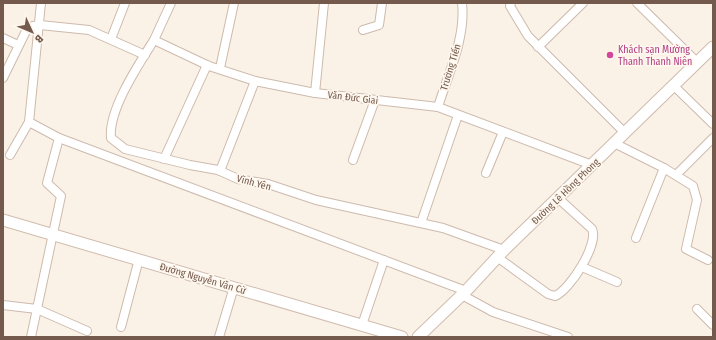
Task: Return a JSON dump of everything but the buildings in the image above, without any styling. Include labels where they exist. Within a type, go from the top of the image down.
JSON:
[{"type":"main road","name":"Đường Lê Hồng Phong","points":[[418,337],[712,48]]},
{"type":"main road","name":"Đường Nguyễn Văn Cừ","points":[[3,220],[52,233],[402,337]]},
{"type":"street","points":[[10,155],[29,122],[40,25],[41,3]]},
{"type":"street","points":[[111,39],[125,3]]},
{"type":"street","points":[[154,40],[170,3]]},
{"type":"street","points":[[220,68],[234,3]]},
{"type":"street","points":[[315,93],[324,3]]},
{"type":"street","points":[[362,30],[379,25],[382,3]]},
{"type":"street","name":"Trường Tiến","points":[[438,107],[457,49],[461,26],[462,3]]},
{"type":"street","points":[[511,3],[510,6],[522,29],[625,134]]},
{"type":"street","points":[[538,47],[583,3]]},
{"type":"street","points":[[637,3],[697,62]]},
{"type":"street","points":[[3,78],[28,27],[40,25],[89,30],[145,55]]},
{"type":"street","points":[[3,38],[18,45]]},
{"type":"street","name":"Vĩnh Yên","points":[[154,40],[124,91],[110,129],[111,138],[125,149],[220,171],[238,179],[268,184],[316,200],[443,228],[501,254],[552,296],[560,293],[582,267]]},
{"type":"street","name":"Văn Đức Giai","points":[[154,40],[207,65],[220,68],[255,81],[315,93],[438,107],[592,165]]},
{"type":"street","points":[[164,159],[207,65]]},
{"type":"street","points":[[220,171],[255,81]]},
{"type":"street","points":[[674,86],[713,124]]},
{"type":"street","points":[[353,160],[375,100]]},
{"type":"street","points":[[420,223],[458,115]]},
{"type":"street","points":[[29,122],[59,138],[384,260],[464,293],[493,312],[568,337]]},
{"type":"street","points":[[486,173],[503,132]]},
{"type":"street","points":[[31,337],[61,196],[47,183],[59,138]]},
{"type":"street","points":[[676,175],[713,138]]},
{"type":"street","points":[[614,143],[664,168],[693,186],[697,197],[686,249],[708,260]]},
{"type":"street","points":[[636,238],[664,168]]},
{"type":"street","points":[[558,198],[593,232],[582,267],[617,282]]},
{"type":"street","points":[[121,327],[139,259]]},
{"type":"street","points":[[362,325],[384,260]]},
{"type":"street","points":[[219,337],[234,287]]},
{"type":"street","points":[[3,305],[37,309],[87,331]]},
{"type":"street","points":[[697,309],[713,325]]},
{"type":"place","name":"Khách sạn Mường Thanh Thanh Niên","points":[[610,55]]}]
